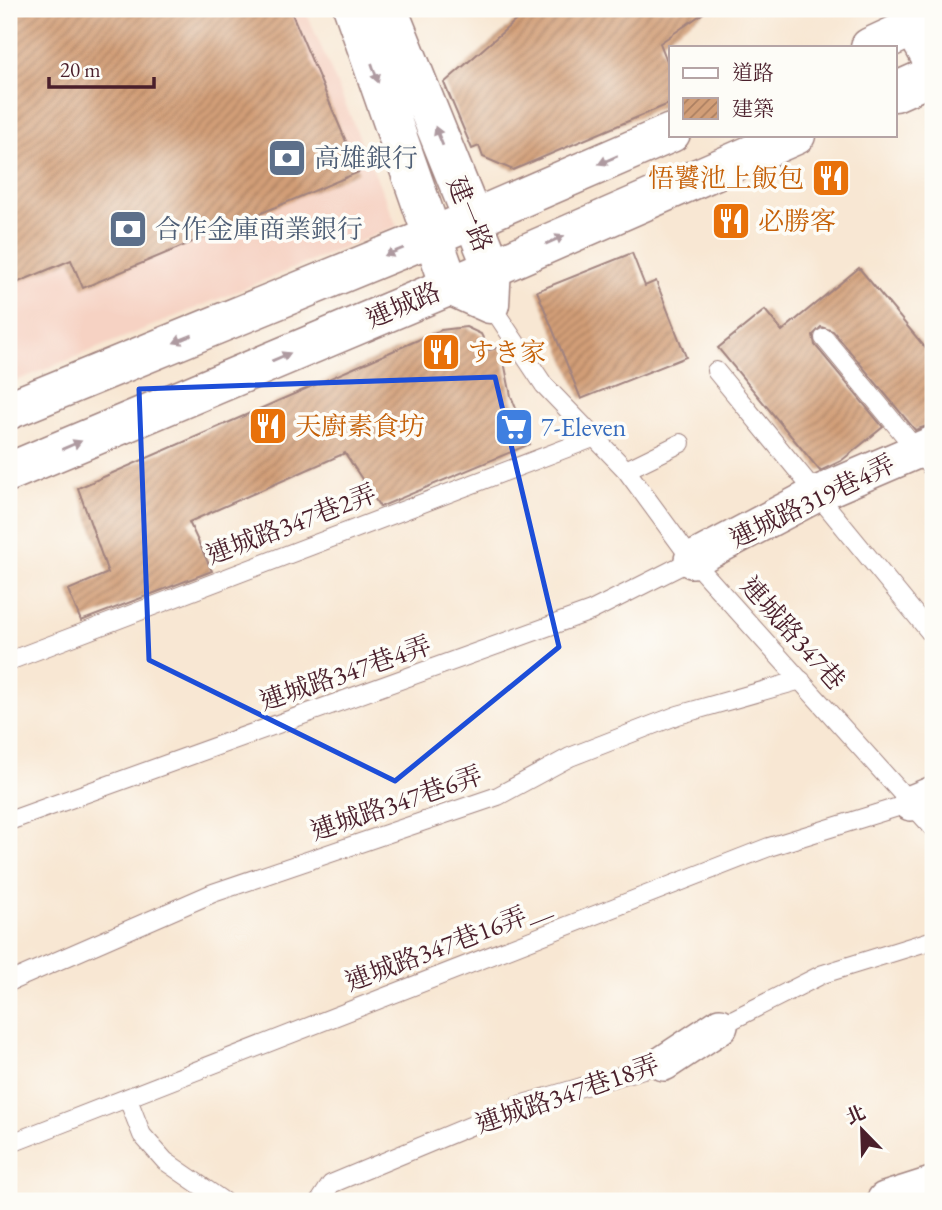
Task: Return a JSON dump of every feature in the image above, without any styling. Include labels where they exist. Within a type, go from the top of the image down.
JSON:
[{"type":"main road","name":"建一路","points":[[353,9],[450,286]]},
{"type":"main road","name":"建一路","points":[[388,9],[472,219],[491,286]]},
{"type":"main road","points":[[872,46],[923,24]]},
{"type":"main road","points":[[897,91],[933,75]]},
{"type":"main road","name":"連城路","points":[[9,410],[431,237],[669,134]]},
{"type":"main road","name":"連城路","points":[[9,472],[450,286],[491,286],[794,136]]},
{"type":"main road","points":[[886,1201],[933,1186]]},
{"type":"street","points":[[923,24],[933,65]]},
{"type":"street","name":"連城路319巷4弄","points":[[692,560],[819,493],[928,455]]},
{"type":"street","name":"連城路347巷18弄","points":[[664,1063],[720,1026]]},
{"type":"lane","name":"連城路347巷","points":[[491,286],[544,385],[626,470],[692,560],[801,680],[926,808]]},
{"type":"lane","points":[[824,338],[928,455]]},
{"type":"lane","points":[[716,371],[819,493],[933,636]]},
{"type":"lane","name":"連城路347巷2弄","points":[[9,661],[593,438]]},
{"type":"lane","points":[[626,470],[681,443]]},
{"type":"lane","name":"連城路347巷4弄","points":[[9,821],[592,611],[692,560]]},
{"type":"lane","name":"連城路347巷6弄","points":[[9,982],[213,893],[498,796],[570,757],[678,715],[801,680]]},
{"type":"lane","name":"連城路347巷16弄＿","points":[[9,1144],[769,847],[926,808]]},
{"type":"lane","name":"連城路347巷18弄","points":[[720,1026],[822,974],[933,940]]},
{"type":"lane","name":"連城路347巷18弄","points":[[320,1201],[523,1104],[664,1063]]},
{"type":"lane","points":[[128,1099],[142,1135],[165,1161],[223,1201]]},
{"type":"highlighted area","points":[[495,377],[559,647],[395,781],[149,660],[139,389]]},
{"type":"shaded area","points":[[9,9],[305,9],[397,226],[9,384]]},
{"type":"building","points":[[9,9],[290,9],[359,172],[83,288],[71,260],[9,286]]},
{"type":"building","points":[[529,9],[709,9],[660,43],[669,66],[669,104],[513,170],[483,157],[479,146],[472,149],[444,83]]},
{"type":"building","points":[[632,253],[645,286],[656,281],[686,357],[581,399],[537,291]]},
{"type":"building","points":[[859,268],[933,357],[933,424],[915,430],[833,331],[821,327],[813,335],[815,345],[883,427],[841,461],[820,471],[718,348],[765,310],[782,331]]},
{"type":"building","points":[[466,327],[481,334],[489,350],[501,347],[511,396],[530,444],[380,507],[345,453],[189,522],[212,571],[81,621],[68,590],[108,573],[78,488],[441,330]]},
{"type":"place","name":"高雄銀行","points":[[287,158]]},
{"type":"place","name":"悟饕池上飯包","points":[[831,178]]},
{"type":"place","name":"必勝客","points":[[731,221]]},
{"type":"place","name":"合作金庫商業銀行","points":[[128,229]]},
{"type":"place","name":"すき家","points":[[441,352]]},
{"type":"place","name":"天廚素食坊","points":[[268,426]]},
{"type":"place","name":"7-Eleven","points":[[514,427]]}]
